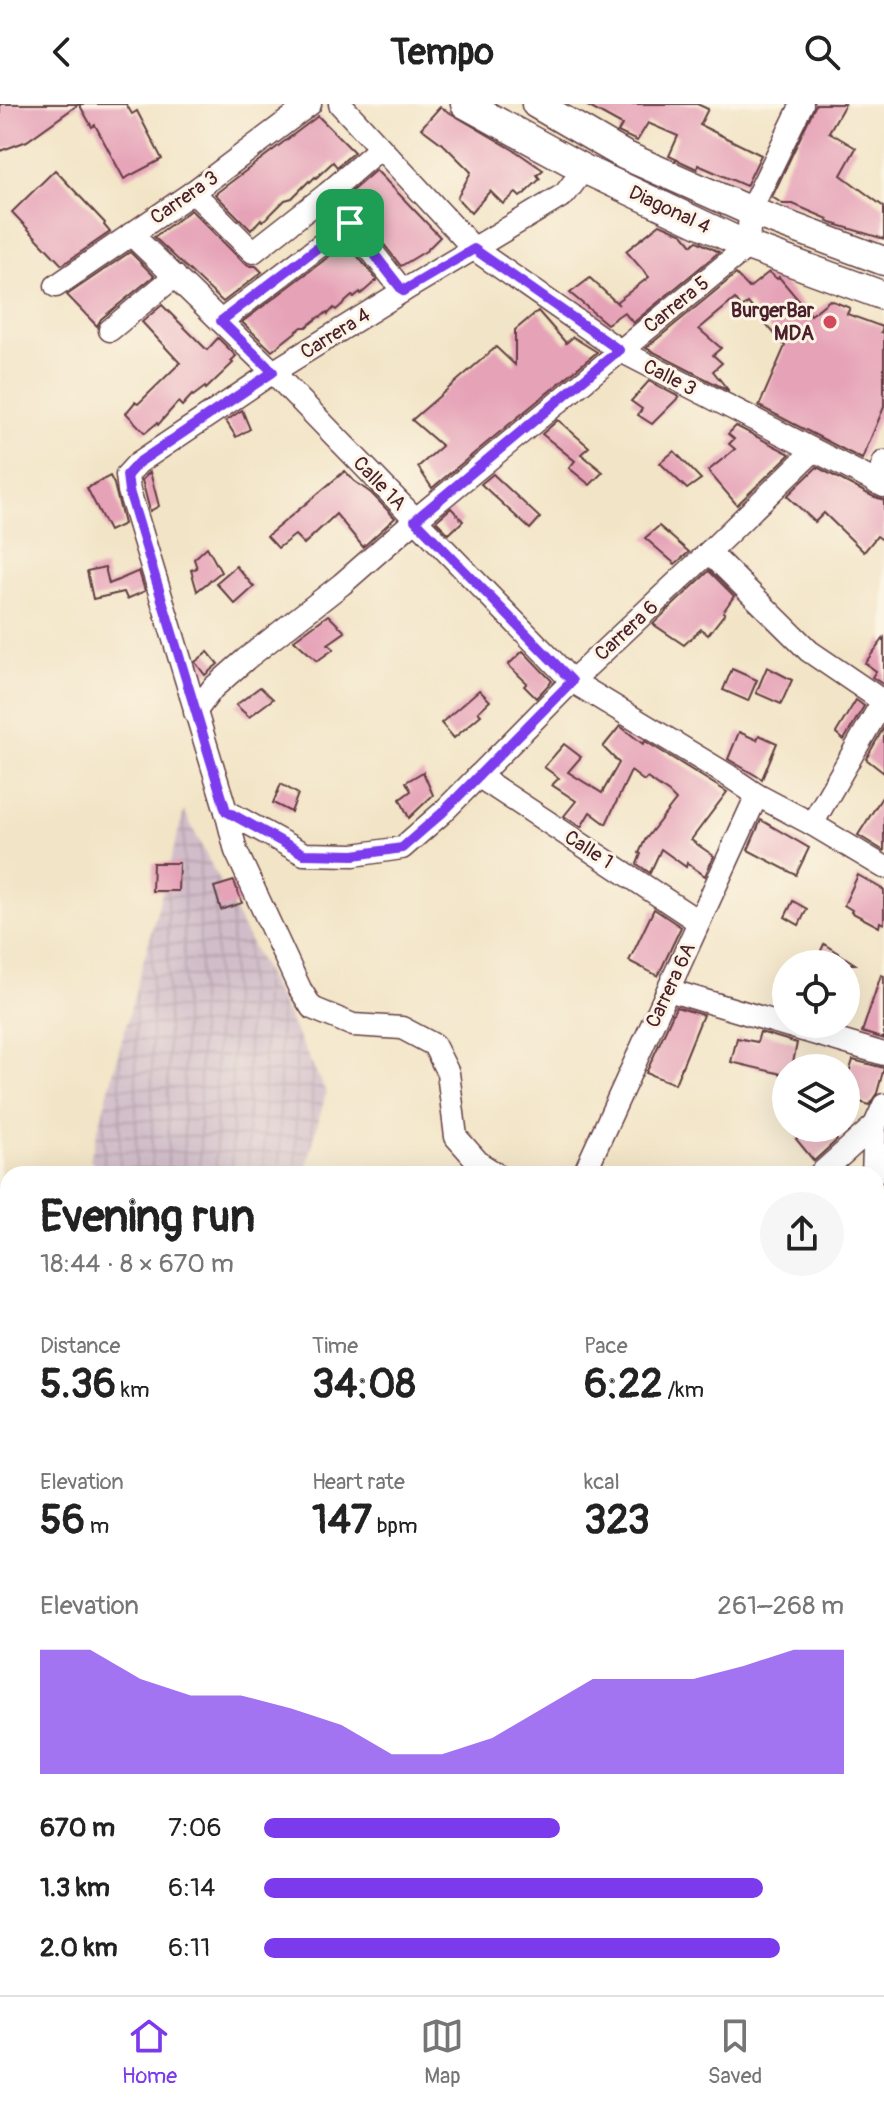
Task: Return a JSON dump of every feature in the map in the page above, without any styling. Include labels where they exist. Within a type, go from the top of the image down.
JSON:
[{"type":"street","name":"Carrera 3","points":[[56,286],[193,192],[310,104]]},
{"type":"street","name":"Calle 3","points":[[340,104],[474,249],[619,350],[813,451],[882,477]]},
{"type":"street","name":"Diagonal 4","points":[[465,104],[501,112],[584,169],[748,246],[884,296]]},
{"type":"street","name":"Diagonal 4","points":[[536,104],[624,155],[750,211],[884,261]]},
{"type":"street","points":[[748,246],[750,211],[802,104]]},
{"type":"street","points":[[193,192],[253,252],[380,148]]},
{"type":"street","name":"Carrera 4","points":[[195,712],[129,491],[127,475],[138,463],[273,372],[565,194],[584,169]]},
{"type":"street","points":[[327,194],[403,291]]},
{"type":"street","points":[[221,321],[350,223]]},
{"type":"street","name":"Calle 1A","points":[[131,234],[273,372],[572,681],[757,795],[884,867]]},
{"type":"street","name":"Carrera 5","points":[[195,712],[213,688],[748,246]]},
{"type":"street","points":[[110,330],[175,276]]},
{"type":"street","name":"Carrera 6","points":[[226,811],[304,854],[354,855],[402,848],[442,813],[572,681],[813,451]]},
{"type":"street","points":[[709,552],[809,651],[884,701],[812,824]]},
{"type":"street","points":[[195,712],[236,851],[300,989],[312,1008],[353,1025],[402,1028],[434,1045],[448,1073],[456,1137],[484,1166]]},
{"type":"street","name":"Calle 1","points":[[478,776],[699,922]]},
{"type":"street","name":"Carrera 6A","points":[[588,1166],[757,795]]},
{"type":"street","points":[[668,990],[884,1054]]},
{"type":"street","points":[[828,1166],[880,1115]]},
{"type":"street","points":[[874,1166],[880,1115]]},
{"type":"shaded area","points":[[184,811],[326,1092],[307,1166],[95,1166],[90,1159]]},
{"type":"building","points":[[0,104],[79,104],[27,141],[0,151]]},
{"type":"building","points":[[79,104],[126,104],[132,114],[137,111],[162,159],[124,179],[95,125],[92,127]]},
{"type":"building","points":[[584,104],[697,104],[708,109],[700,125],[761,155],[746,186],[669,156],[678,136],[648,123],[637,141],[618,132],[622,125]]},
{"type":"building","points":[[816,104],[845,104],[829,132],[856,148],[841,175],[884,207],[884,239],[831,223],[828,219],[793,204],[783,204],[772,197]]},
{"type":"building","points":[[440,107],[543,170],[537,175],[540,179],[520,197],[516,193],[503,204],[490,191],[471,213],[457,198],[471,172],[421,128]]},
{"type":"building","points":[[318,116],[354,152],[337,167],[333,162],[251,230],[215,194]]},
{"type":"building","points":[[55,170],[110,232],[62,265],[12,212]]},
{"type":"building","points":[[376,170],[440,237],[426,251],[401,266],[346,196]]},
{"type":"building","points":[[191,210],[243,262],[256,266],[262,272],[223,302],[154,237]]},
{"type":"building","points":[[660,224],[683,234],[692,245],[697,241],[719,252],[633,323],[624,312],[607,324],[570,293],[590,278],[619,305],[616,302],[649,277],[626,251]]},
{"type":"building","points":[[347,243],[377,280],[336,310],[334,308],[302,327],[272,351],[242,322]]},
{"type":"building","points":[[130,252],[154,276],[101,319],[97,326],[67,295]]},
{"type":"building","points":[[769,272],[777,279],[779,277],[811,315],[830,300],[850,308],[847,314],[883,327],[884,407],[862,459],[759,406],[785,346],[748,303],[742,308],[735,299],[699,329],[721,348],[713,355],[722,363],[713,371],[729,391],[646,348],[736,274],[749,288]]},
{"type":"building","points":[[162,305],[207,350],[218,338],[236,356],[231,361],[233,363],[206,389],[192,395],[182,406],[178,402],[158,425],[145,433],[126,413],[180,363],[142,322]]},
{"type":"building","points":[[538,311],[566,343],[573,337],[597,352],[432,488],[418,467],[442,446],[412,420],[496,347],[515,365],[515,330]]},
{"type":"building","points":[[649,381],[679,397],[652,424],[638,415],[642,409],[631,401]]},
{"type":"building","points":[[242,410],[250,429],[236,437],[226,421]]},
{"type":"building","points":[[558,420],[589,447],[581,454],[603,472],[590,485],[569,468],[575,461],[542,434]]},
{"type":"building","points":[[736,426],[790,454],[737,505],[708,471],[735,449],[729,444],[734,439],[728,434]]},
{"type":"building","points":[[674,451],[701,479],[687,489],[660,463]]},
{"type":"building","points":[[817,467],[884,500],[884,541],[877,536],[864,552],[824,513],[815,522],[787,496]]},
{"type":"building","points":[[345,471],[395,518],[363,547],[336,514],[304,544],[295,535],[278,548],[267,536]]},
{"type":"building","points":[[150,472],[159,506],[150,511],[142,480]]},
{"type":"building","points":[[493,474],[540,518],[530,529],[481,484]]},
{"type":"building","points":[[110,476],[124,524],[109,531],[87,488]]},
{"type":"building","points":[[451,508],[463,521],[449,534],[436,521]]},
{"type":"building","points":[[659,526],[689,552],[675,564],[645,538]]},
{"type":"building","points":[[207,547],[221,572],[197,591],[191,570],[197,568],[194,559]]},
{"type":"building","points":[[236,566],[254,587],[235,604],[216,583]]},
{"type":"building","points":[[105,567],[109,584],[139,571],[145,591],[127,599],[124,592],[93,599],[87,571]]},
{"type":"building","points":[[709,571],[734,596],[708,635],[701,629],[684,645],[653,624]]},
{"type":"building","points":[[328,615],[345,632],[328,644],[334,649],[317,661],[294,640]]},
{"type":"building","points":[[884,638],[884,685],[872,677],[876,671],[865,663]]},
{"type":"building","points":[[523,651],[552,681],[536,698],[524,686],[527,683],[508,665]]},
{"type":"building","points":[[208,652],[218,664],[205,675],[195,662]]},
{"type":"building","points":[[767,667],[792,680],[781,704],[756,693]]},
{"type":"building","points":[[732,669],[757,680],[748,701],[723,690]]},
{"type":"building","points":[[260,687],[273,699],[249,717],[236,705]]},
{"type":"building","points":[[479,690],[490,701],[478,712],[481,715],[454,738],[441,723]]},
{"type":"building","points":[[856,700],[864,706],[844,740],[836,733]]},
{"type":"building","points":[[620,726],[643,744],[645,741],[727,792],[691,840],[714,856],[705,876],[661,849],[650,873],[637,864],[645,840],[676,800],[647,778],[644,781],[631,771],[606,824],[590,812],[581,827],[564,816],[576,801],[552,785],[559,778],[544,767],[564,744],[581,757],[568,772],[602,793],[619,763],[603,747]]},
{"type":"building","points":[[884,727],[884,773],[866,759]]},
{"type":"building","points":[[739,732],[757,740],[759,735],[777,743],[762,779],[728,759]]},
{"type":"building","points":[[423,772],[433,795],[409,818],[400,799],[411,791],[406,782]]},
{"type":"building","points":[[281,784],[298,794],[291,812],[273,803]]},
{"type":"building","points":[[884,794],[884,851],[858,835]]},
{"type":"building","points":[[761,820],[809,848],[796,875],[748,850]]},
{"type":"building","points":[[153,863],[179,863],[178,891],[152,891]]},
{"type":"building","points":[[858,875],[884,890],[884,924],[880,922],[879,927],[844,905]]},
{"type":"building","points":[[234,881],[242,903],[221,910],[214,887]]},
{"type":"building","points":[[793,901],[807,909],[799,925],[785,917]]},
{"type":"building","points":[[654,909],[681,927],[658,976],[629,961]]},
{"type":"building","points":[[881,975],[884,976],[884,1039],[862,1032]]},
{"type":"building","points":[[676,1007],[703,1015],[675,1084],[646,1073]]},
{"type":"building","points":[[760,1032],[797,1043],[795,1054],[772,1054],[772,1072],[731,1062],[737,1038],[757,1042]]},
{"type":"building","points":[[860,1062],[884,1068],[877,1093],[869,1105],[860,1102]]},
{"type":"building","points":[[798,1142],[835,1142],[814,1161]]},
{"type":"place","name":"BurgerBar MDA","points":[[830,322]]},
{"type":"route","points":[[350,223],[403,291],[474,249],[619,350],[415,520],[572,681],[442,813],[402,848],[354,855],[304,854],[226,811],[129,491],[127,475],[138,463],[273,372],[221,321],[350,223]]}]
